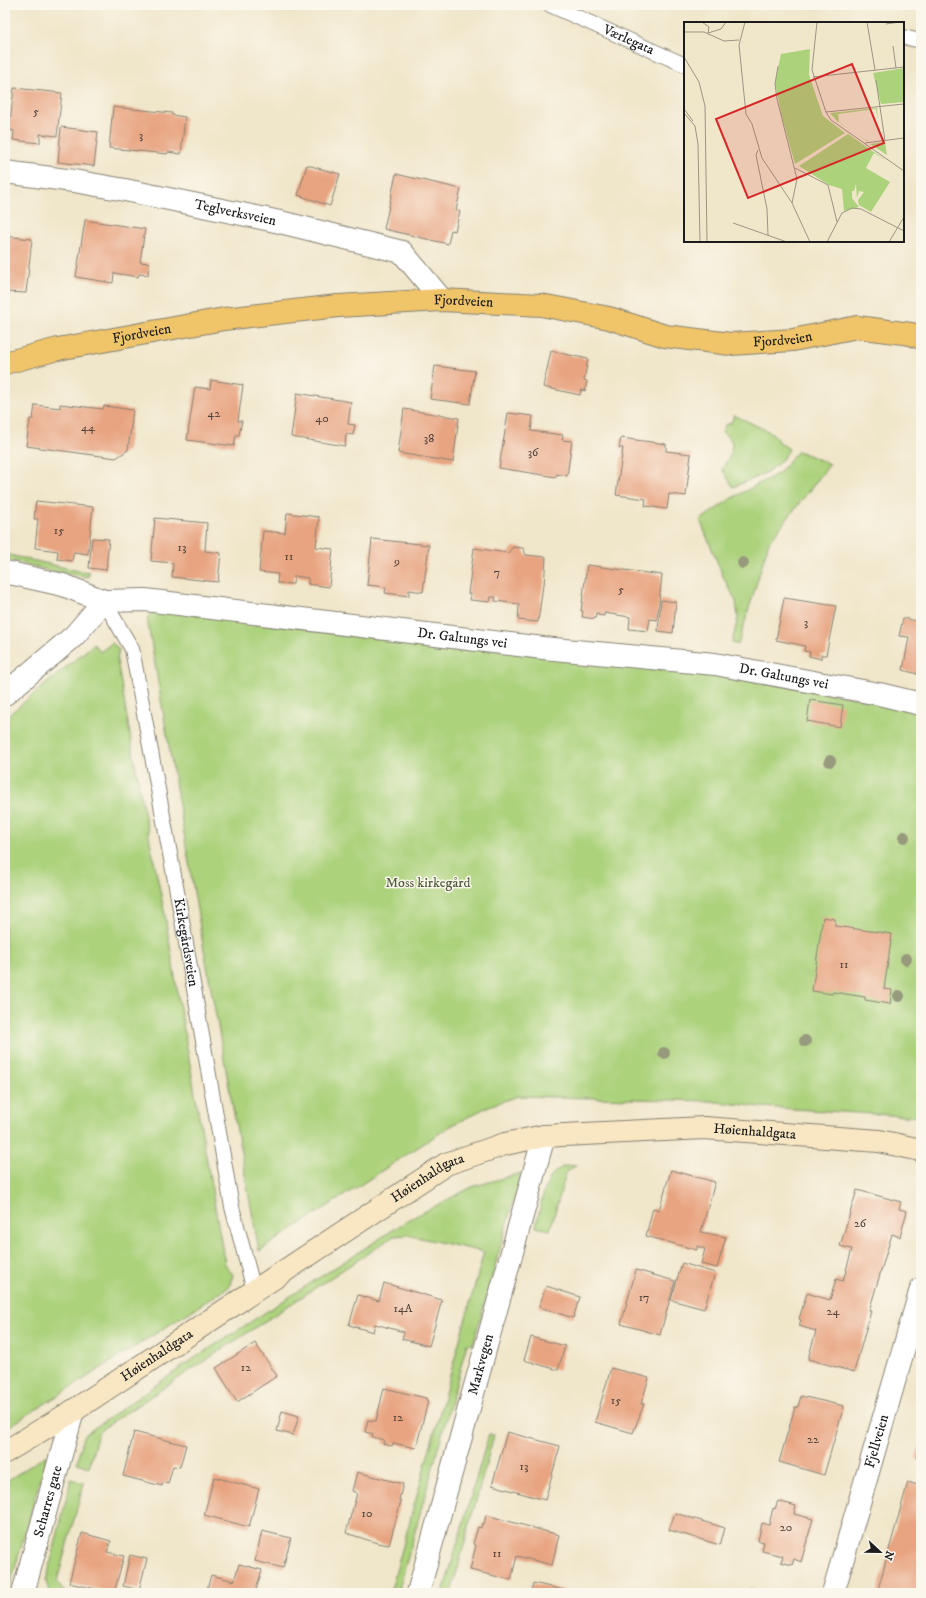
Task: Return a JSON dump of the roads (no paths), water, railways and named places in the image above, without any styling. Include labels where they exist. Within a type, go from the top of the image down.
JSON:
[{"type":"main road","name":"Fjordveien","points":[[5,363],[58,349],[224,319],[338,306],[442,300],[541,305],[609,318],[665,336],[731,344],[793,340],[856,327],[911,334],[921,338]]},
{"type":"street","name":"Teglverksveien","points":[[5,172],[74,181],[125,190],[280,222],[402,252],[442,300]]},
{"type":"street","name":"Dr. Galtungs vei","points":[[5,572],[63,585],[104,601],[145,600],[543,648],[715,664],[879,694],[921,704]]},
{"type":"street","points":[[5,694],[74,636],[104,601]]},
{"type":"street","name":"Høienhaldgata","points":[[5,1452],[73,1410],[446,1164],[505,1144],[544,1136],[704,1128],[878,1142],[921,1150]]},
{"type":"street","name":"Markvegen","points":[[418,1593],[544,1136]]},
{"type":"street","name":"Fjellveien","points":[[833,1593],[921,1289]]},
{"type":"street","name":"Scharres gate","points":[[23,1593],[73,1410]]},
{"type":"lane","name":"Værlegata","points":[[550,5],[684,65]]},
{"type":"lane","points":[[904,37],[921,41]]},
{"type":"lane","name":"Kirkegårdsveien","points":[[104,601],[132,649],[176,886],[232,1207],[254,1290]]},
{"type":"park label","name":"Moss kirkegård","points":[[428,883]]}]
